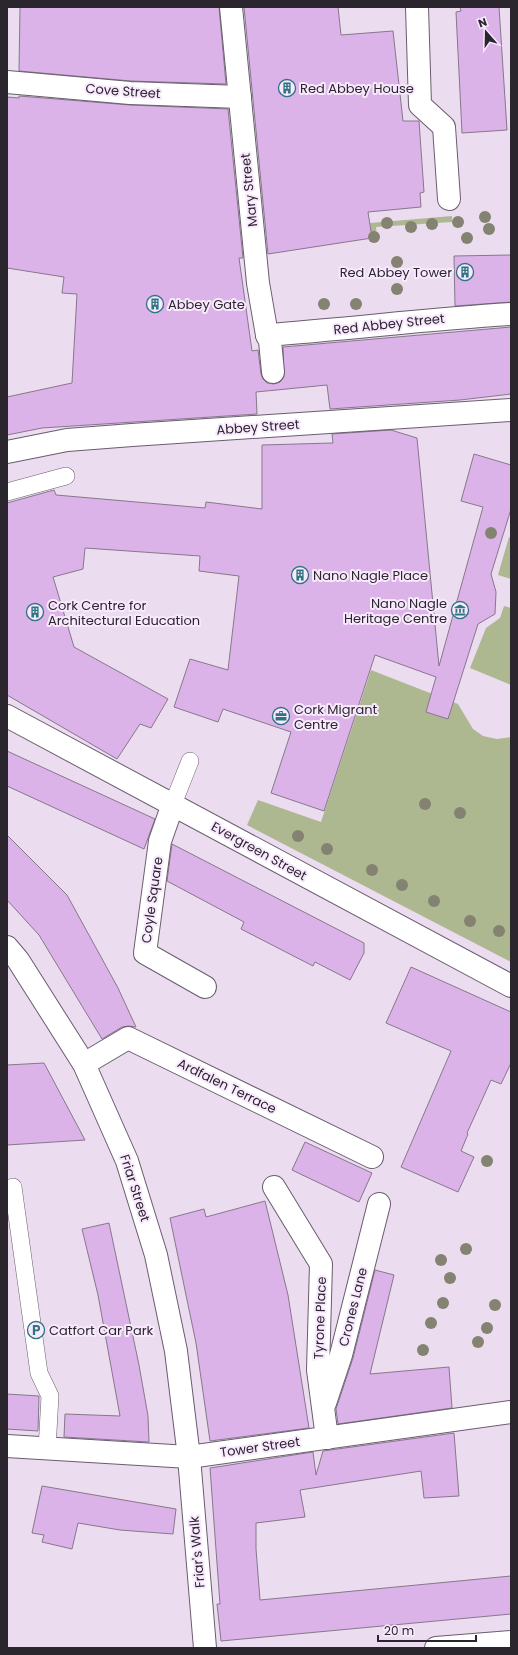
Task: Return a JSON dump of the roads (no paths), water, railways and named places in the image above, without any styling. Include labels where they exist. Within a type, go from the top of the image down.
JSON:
[{"type":"street","name":"Mary Street","points":[[231,7],[258,283],[267,335],[270,341],[273,372]]},
{"type":"street","points":[[417,7],[420,105],[444,127],[449,199]]},
{"type":"street","name":"Cove Street","points":[[7,82],[130,93],[240,98]]},
{"type":"street","name":"Red Abbey Street","points":[[267,335],[348,329],[452,317],[511,314]]},
{"type":"street","name":"Abbey Street","points":[[7,452],[67,440],[511,410]]},
{"type":"street","name":"Evergreen Street","points":[[7,716],[511,986]]},
{"type":"street","name":"Coyle Square","points":[[173,804],[160,841],[145,953],[205,987]]},
{"type":"street","name":"Friar Street","points":[[7,947],[18,960],[84,1064],[127,1161],[156,1255],[176,1351],[189,1457]]},
{"type":"street","name":"Ardfalen Terrace","points":[[84,1064],[128,1038],[372,1157]]},
{"type":"street","name":"Tyrone Place","points":[[274,1187],[321,1264],[318,1370],[327,1438]]},
{"type":"street","name":"Crones Lane","points":[[323,1410],[341,1355],[379,1204]]},
{"type":"street","name":"Tower Street","points":[[7,1446],[47,1450],[189,1457],[511,1412]]},
{"type":"street","name":"Friar's Walk","points":[[189,1457],[205,1648]]},
{"type":"street","points":[[436,1648],[511,1642]]},
{"type":"lane","points":[[8,497],[66,476]]},
{"type":"lane","points":[[173,804],[190,761]]},
{"type":"lane","points":[[13,1187],[39,1373],[50,1396],[47,1450]]},
{"type":"place","name":"Red Abbey House","points":[[287,88]]},
{"type":"place","name":"Red Abbey Tower","points":[[465,272]]},
{"type":"place","name":"Abbey Gate","points":[[155,304]]},
{"type":"place","name":"Nano Nagle Place","points":[[300,575]]},
{"type":"place","name":"Nano Nagle Heritage Centre","points":[[460,610]]},
{"type":"place","name":"Cork Centre for Architectural Education","points":[[35,612]]},
{"type":"place","name":"Cork Migrant Centre","points":[[281,716]]},
{"type":"place","name":"Catfort Car Park","points":[[36,1330]]}]
